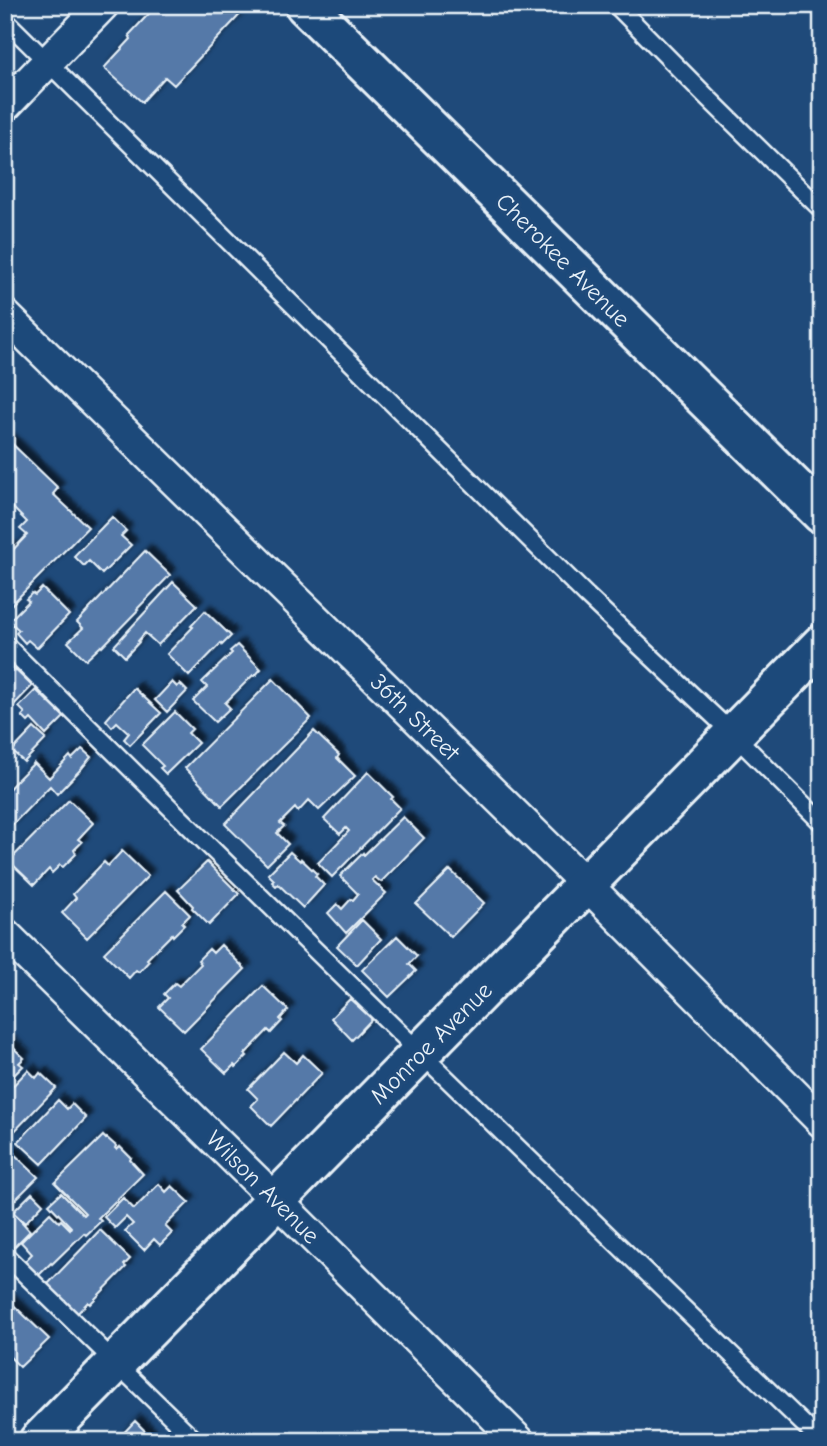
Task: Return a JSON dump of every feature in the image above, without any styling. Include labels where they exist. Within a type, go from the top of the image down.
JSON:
[{"type":"street","points":[[5,106],[103,5]]},
{"type":"street","name":"Cherokee Avenue","points":[[305,5],[822,514]]},
{"type":"street","name":"36th Street","points":[[5,315],[586,884],[822,1122]]},
{"type":"street","name":"Monroe Avenue","points":[[39,1441],[822,644]]},
{"type":"street","name":"Wilson Avenue","points":[[5,934],[519,1441]]},
{"type":"lane","points":[[616,5],[822,210]]},
{"type":"lane","points":[[5,20],[587,596],[822,822]]},
{"type":"lane","points":[[5,643],[420,1054],[821,1441]]},
{"type":"lane","points":[[5,1255],[196,1441]]},
{"type":"building","points":[[157,5],[248,6],[174,85],[165,77],[142,102],[104,68],[131,39],[129,35]]},
{"type":"building","points":[[6,438],[58,488],[53,494],[88,527],[5,611],[5,546],[12,551],[27,535],[20,529],[27,522],[5,500]]},
{"type":"building","points":[[112,517],[126,531],[121,536],[131,545],[102,574],[89,561],[84,566],[74,556]]},
{"type":"building","points":[[145,551],[170,575],[102,647],[86,660],[68,642],[83,628],[77,622]]},
{"type":"building","points":[[173,582],[197,605],[158,645],[145,633],[125,657],[114,646]]},
{"type":"building","points":[[42,588],[69,615],[37,648],[28,640],[25,643],[16,633],[19,630],[9,621],[29,601],[26,599],[32,593],[35,595]]},
{"type":"building","points":[[205,611],[231,636],[189,676],[167,654]]},
{"type":"building","points":[[237,645],[261,669],[225,703],[230,708],[215,722],[193,701],[207,687],[202,682]]},
{"type":"building","points":[[5,660],[32,686],[11,708],[5,702]]},
{"type":"building","points":[[273,679],[311,718],[222,806],[185,768]]},
{"type":"building","points":[[172,682],[177,687],[180,684],[187,691],[167,712],[155,700]]},
{"type":"building","points":[[134,688],[161,713],[130,745],[124,739],[129,733],[117,722],[112,727],[106,720]]},
{"type":"building","points":[[36,690],[64,717],[46,735],[31,719],[28,722],[22,716],[25,713],[19,707]]},
{"type":"building","points":[[175,712],[192,729],[188,733],[198,743],[166,774],[160,768],[163,766],[142,745]]},
{"type":"building","points":[[34,728],[46,739],[24,762],[12,751]]},
{"type":"building","points":[[314,731],[339,755],[337,758],[355,776],[319,810],[309,800],[298,812],[295,808],[280,823],[284,826],[277,833],[288,844],[267,865],[225,824]]},
{"type":"building","points":[[82,749],[91,757],[82,768],[57,794],[50,786],[5,832],[5,793],[17,780],[34,763],[49,778],[70,756],[72,759]]},
{"type":"building","points":[[368,772],[400,808],[332,877],[318,863],[349,831],[346,828],[340,834],[324,819]]},
{"type":"building","points":[[69,800],[93,823],[78,839],[82,842],[74,850],[76,854],[63,867],[60,865],[52,873],[49,869],[34,885],[9,861]]},
{"type":"building","points":[[403,817],[424,838],[381,882],[375,877],[372,880],[386,893],[346,933],[328,913],[337,904],[342,909],[358,894],[340,876]]},
{"type":"building","points":[[122,851],[148,876],[87,938],[62,913],[76,898],[73,894],[104,862],[108,866]]},
{"type":"building","points":[[290,852],[317,874],[315,876],[324,885],[303,908],[278,884],[276,886],[268,874]]},
{"type":"building","points":[[207,862],[239,894],[209,925],[178,890]]},
{"type":"building","points":[[450,870],[484,903],[451,937],[416,904]]},
{"type":"building","points":[[166,891],[190,915],[182,923],[184,925],[147,959],[149,961],[139,972],[136,970],[129,978],[104,953]]},
{"type":"building","points":[[362,920],[381,939],[357,965],[337,946]]},
{"type":"building","points":[[397,936],[417,956],[409,964],[416,971],[389,997],[362,970]]},
{"type":"building","points":[[221,945],[245,969],[184,1031],[159,1007],[168,998],[164,994],[175,983],[179,986],[201,964],[198,960],[209,949],[213,953]]},
{"type":"building","points":[[263,986],[288,1010],[271,1033],[268,1030],[245,1054],[247,1056],[226,1073],[201,1049]]},
{"type":"building","points":[[350,999],[372,1019],[352,1040],[331,1018]]},
{"type":"building","points":[[5,1040],[24,1058],[19,1063],[23,1066],[5,1084]]},
{"type":"building","points":[[284,1052],[296,1063],[303,1055],[322,1073],[271,1126],[251,1106],[258,1099],[248,1089]]},
{"type":"building","points":[[28,1070],[36,1078],[40,1073],[56,1088],[10,1136],[5,1132],[5,1094]]},
{"type":"building","points":[[58,1100],[67,1109],[72,1104],[86,1118],[42,1164],[18,1142]]},
{"type":"building","points":[[103,1136],[116,1146],[117,1150],[120,1147],[143,1174],[98,1218],[101,1221],[86,1235],[84,1233],[38,1276],[24,1262],[32,1254],[21,1242],[50,1213],[70,1229],[49,1204],[61,1193],[83,1215],[85,1213],[55,1183]]},
{"type":"building","points":[[11,1151],[38,1177],[6,1209],[5,1157]]},
{"type":"building","points":[[159,1184],[166,1192],[172,1186],[189,1202],[165,1226],[172,1233],[160,1245],[154,1239],[144,1250],[125,1231],[133,1224],[126,1217],[115,1228],[104,1217],[123,1198],[134,1209]]},
{"type":"building","points":[[32,1193],[43,1204],[25,1223],[13,1212]]},
{"type":"building","points":[[13,1212],[30,1231],[11,1250],[5,1244],[5,1220]]},
{"type":"building","points":[[100,1230],[130,1259],[124,1265],[126,1267],[76,1315],[46,1286]]},
{"type":"building","points":[[5,1297],[49,1339],[20,1367],[5,1352]]},
{"type":"building","points":[[135,1421],[155,1441],[116,1441]]}]
